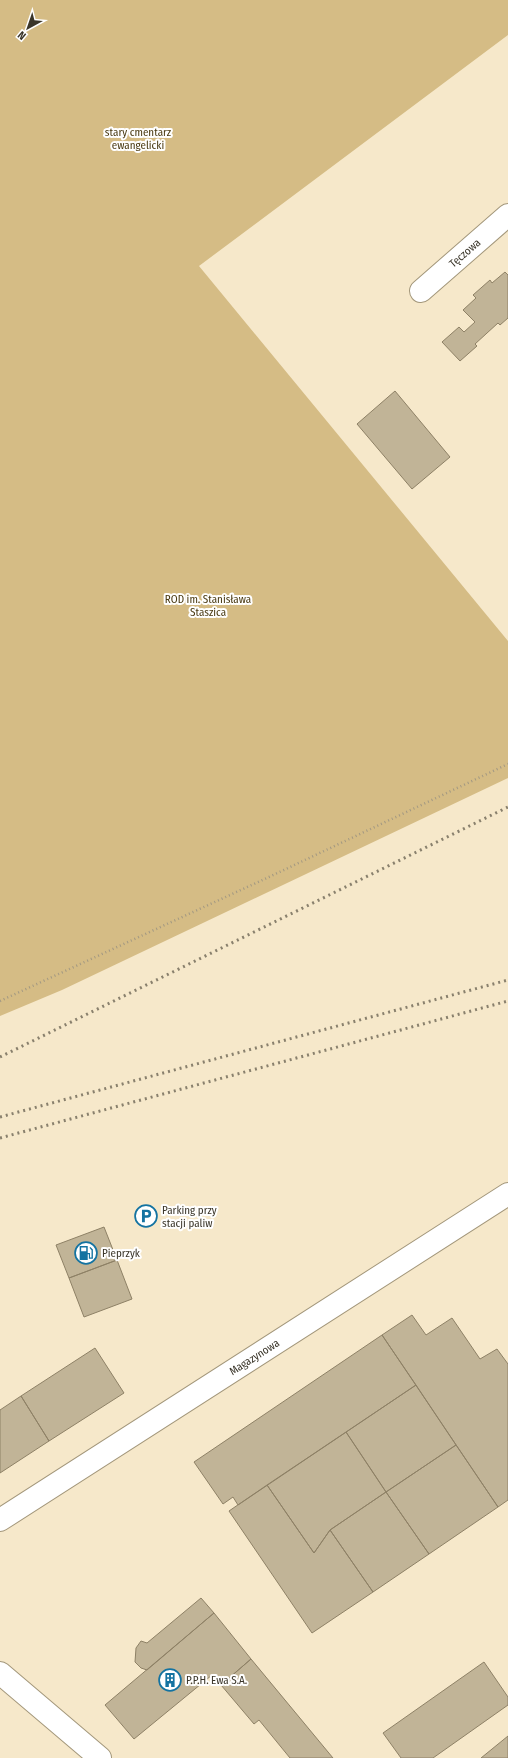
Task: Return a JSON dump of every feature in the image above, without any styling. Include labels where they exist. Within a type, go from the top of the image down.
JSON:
[{"type":"street","name":"Tęczowa","points":[[421,291],[508,215]]},
{"type":"street","name":"Magazynowa","points":[[0,1520],[508,1194]]},
{"type":"street","points":[[0,1673],[100,1758]]},
{"type":"path","points":[[0,1001],[269,877],[508,764]]},
{"type":"green space","points":[[0,0],[508,0],[508,35],[199,266],[508,641],[508,778],[62,990],[0,1016]]},
{"type":"building","points":[[505,272],[508,275],[508,318],[500,325],[498,323],[475,344],[477,346],[460,361],[442,342],[459,327],[464,332],[475,322],[463,310],[476,298],[473,295],[490,280],[492,283]]},
{"type":"building","points":[[395,391],[450,457],[412,489],[357,424]]},
{"type":"building","points":[[104,1227],[117,1260],[69,1278],[56,1245]]},
{"type":"building","points":[[117,1260],[132,1299],[84,1317],[69,1278]]},
{"type":"building","points":[[412,1315],[426,1335],[452,1318],[480,1359],[497,1349],[508,1364],[508,1500],[498,1507],[382,1335]]},
{"type":"building","points":[[382,1335],[416,1385],[238,1505],[233,1497],[223,1504],[194,1462]]},
{"type":"building","points":[[95,1348],[124,1393],[49,1441],[21,1396]]},
{"type":"building","points":[[416,1385],[456,1445],[386,1492],[346,1432]]},
{"type":"building","points":[[21,1396],[49,1441],[0,1473],[0,1410]]},
{"type":"building","points":[[346,1432],[386,1492],[330,1530],[314,1553],[267,1485]]},
{"type":"building","points":[[456,1445],[498,1507],[429,1554],[386,1492]]},
{"type":"building","points":[[267,1485],[314,1553],[330,1530],[373,1592],[312,1633],[229,1511]]},
{"type":"building","points":[[386,1492],[429,1554],[373,1592],[330,1530]]},
{"type":"building","points":[[201,1598],[214,1613],[147,1670],[141,1668],[135,1662],[136,1648],[141,1641],[147,1643]]},
{"type":"building","name":"P.P.H. Ewa S.A.","points":[[214,1613],[251,1659],[221,1685],[212,1675],[134,1739],[105,1705]]},
{"type":"building","points":[[251,1659],[333,1758],[290,1758],[259,1720],[254,1724],[221,1685]]},
{"type":"building","points":[[484,1662],[508,1697],[508,1705],[433,1758],[401,1758],[383,1733]]},
{"type":"building","points":[[508,1736],[508,1758],[481,1758]]},
{"type":"railway","points":[[0,1057],[508,807]]},
{"type":"railway","points":[[0,1117],[508,980]]},
{"type":"railway","points":[[0,1138],[508,1001]]},
{"type":"place","name":"Parking przy stacji paliw","points":[[146,1216]]},
{"type":"place","name":"Pieprzyk","points":[[86,1253]]},
{"type":"place","name":"P.P.H. Ewa S.A.","points":[[170,1680]]},
{"type":"park label","name":"stary cmentarz ewangelicki","points":[[138,138]]},
{"type":"park label","name":"ROD im. Stanisława Staszica","points":[[208,605]]}]
